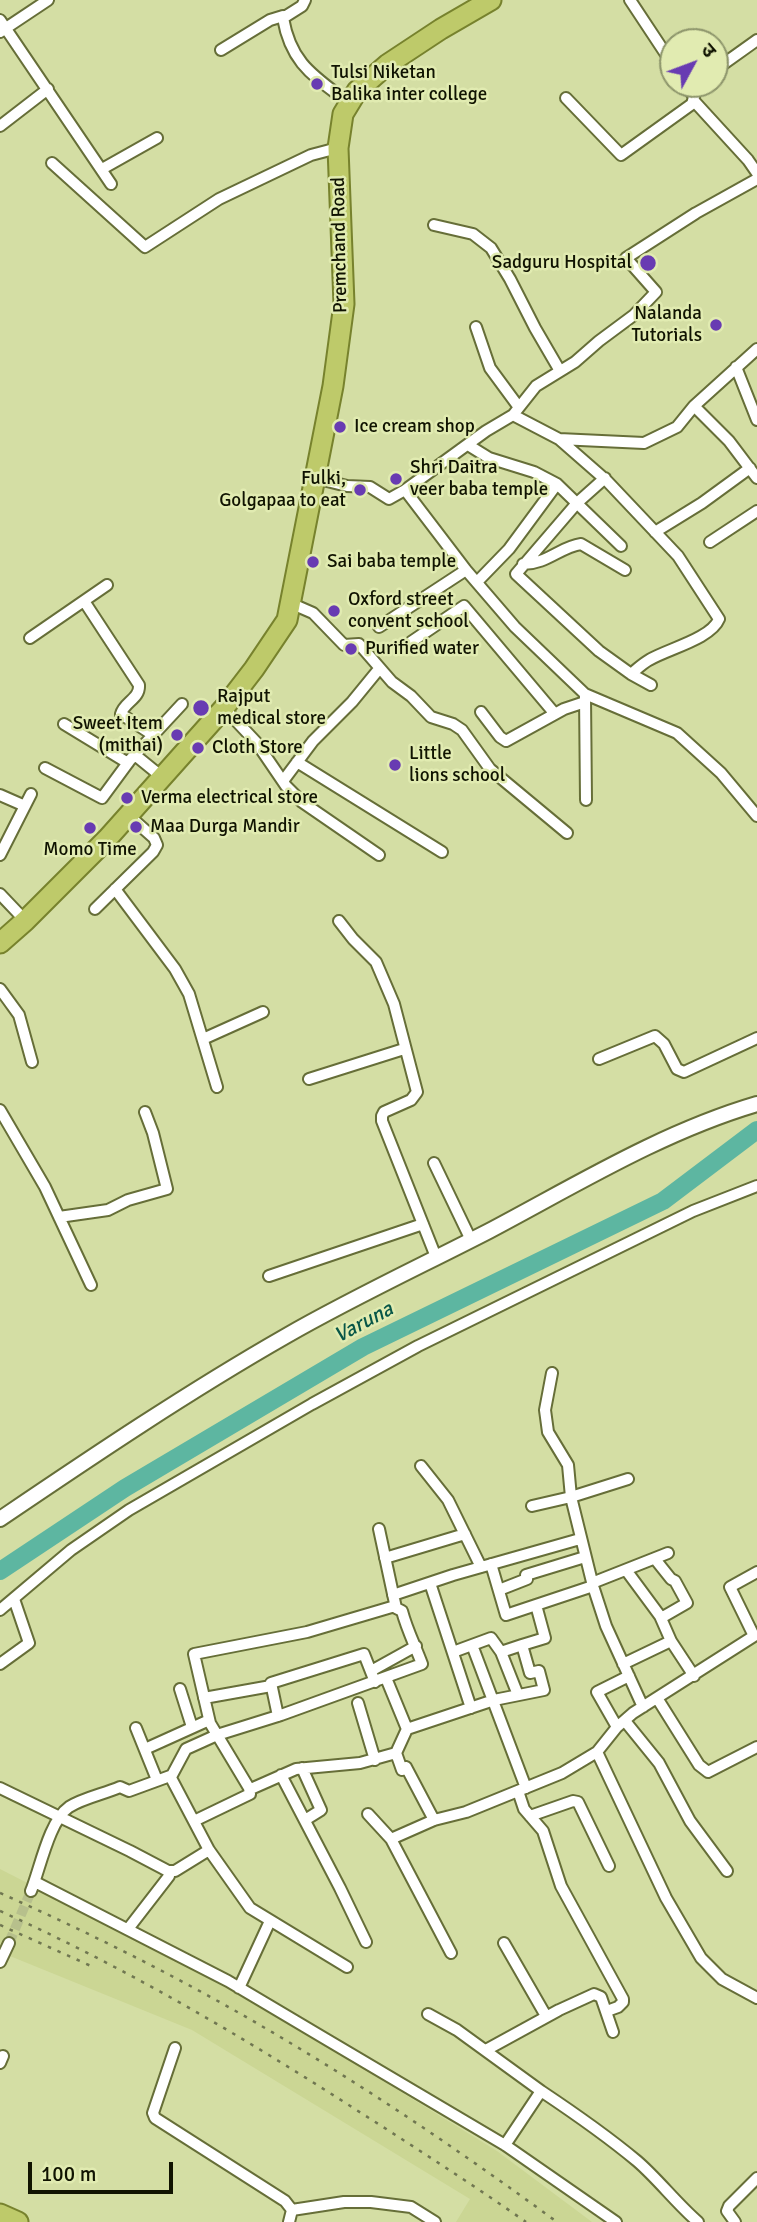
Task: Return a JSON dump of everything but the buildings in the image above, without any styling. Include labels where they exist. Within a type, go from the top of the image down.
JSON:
[{"type":"highway","name":"Premchand Road","points":[[274,641],[335,373],[344,304],[338,148],[348,87],[375,65],[476,0]]},
{"type":"highway","name":"Premchand Road","points":[[0,943],[85,862],[162,778],[224,708],[287,620],[327,384],[334,315],[336,256],[330,150],[332,124],[345,100],[370,78],[441,29],[491,0]]},
{"type":"highway","name":"Premchand Road","points":[[0,930],[99,835],[122,820]]},
{"type":"highway","points":[[0,2214],[18,2222]]},
{"type":"street","points":[[48,0],[2,27],[48,89],[111,184]]},
{"type":"street","points":[[221,50],[275,17],[284,16],[302,6],[305,0]]},
{"type":"street","points":[[630,0],[659,44]]},
{"type":"street","points":[[284,16],[282,20],[290,48],[298,60],[345,100]]},
{"type":"street","points":[[729,60],[757,40]]},
{"type":"street","points":[[0,126],[48,89]]},
{"type":"street","points":[[566,98],[621,155],[694,101],[757,173]]},
{"type":"street","points":[[102,169],[157,138]]},
{"type":"street","points":[[52,163],[145,247],[219,199],[311,155],[330,150]]},
{"type":"street","points":[[310,477],[347,486],[370,487],[389,499],[405,490],[516,411],[536,386],[575,362],[634,315],[656,292],[625,258],[757,179]]},
{"type":"street","points":[[434,225],[473,234],[491,248],[560,371]]},
{"type":"street","points":[[476,327],[490,368],[516,411],[559,439],[605,478],[689,571],[718,616],[719,621],[701,636],[650,660],[631,674]]},
{"type":"street","points":[[559,439],[644,443],[677,427],[694,407],[757,349]]},
{"type":"street","points":[[736,367],[757,420]]},
{"type":"street","points":[[655,532],[753,473],[729,441],[694,407]]},
{"type":"street","points":[[468,445],[489,458],[534,472],[557,484],[621,546]]},
{"type":"street","points":[[605,478],[577,503],[516,572],[519,578],[585,640],[631,674],[651,685]]},
{"type":"street","points":[[477,582],[509,550],[557,484]]},
{"type":"street","points":[[405,490],[466,570],[515,627],[585,698],[677,733],[722,773],[757,816]]},
{"type":"street","points":[[710,542],[757,512]]},
{"type":"street","points":[[523,564],[539,562],[581,544],[625,570]]},
{"type":"street","points":[[379,627],[466,570]]},
{"type":"street","points":[[30,638],[107,585]]},
{"type":"street","points":[[84,601],[139,685],[137,694],[122,709],[121,714],[153,735]]},
{"type":"street","points":[[290,603],[313,613],[344,645],[359,644],[392,682],[411,696],[431,717],[462,730],[490,769],[567,833]]},
{"type":"street","points":[[411,642],[464,606],[555,713]]},
{"type":"street","points":[[283,781],[313,741],[352,702],[379,669]]},
{"type":"street","points":[[481,712],[506,741],[585,698]]},
{"type":"street","points":[[585,698],[586,800]]},
{"type":"street","points":[[45,768],[102,798],[131,759],[182,704]]},
{"type":"street","points":[[224,708],[256,742],[294,795],[311,810],[379,855]]},
{"type":"street","points":[[65,724],[162,778]]},
{"type":"street","points":[[297,762],[442,852]]},
{"type":"street","points":[[0,855],[31,794]]},
{"type":"street","points":[[0,795],[25,806]]},
{"type":"street","points":[[95,909],[157,845],[154,838],[122,820]]},
{"type":"street","points":[[115,889],[176,969],[189,994],[217,1087]]},
{"type":"street","points":[[0,894],[19,914]]},
{"type":"street","points":[[339,921],[376,962],[394,1004],[416,1095],[384,1112],[382,1121],[436,1257]]},
{"type":"street","points":[[0,989],[19,1015],[32,1062]]},
{"type":"street","points":[[203,1039],[263,1012]]},
{"type":"street","points":[[599,1059],[655,1036],[664,1044],[677,1069],[684,1072],[757,1038]]},
{"type":"street","points":[[309,1079],[404,1049]]},
{"type":"street","points":[[0,1519],[151,1419],[284,1337],[355,1297],[471,1240],[626,1158],[687,1130],[757,1104]]},
{"type":"street","points":[[0,1110],[46,1187],[92,1285]]},
{"type":"street","points":[[59,1217],[108,1210],[128,1200],[167,1189],[145,1112]]},
{"type":"street","points":[[434,1163],[471,1240]]},
{"type":"street","points":[[0,1609],[99,1530],[312,1404],[418,1346],[693,1211],[757,1186]]},
{"type":"street","points":[[269,1276],[423,1224]]},
{"type":"street","points":[[552,1373],[545,1410],[548,1432],[568,1465],[571,1497],[580,1539],[606,1626],[643,1707]]},
{"type":"street","points":[[421,1466],[448,1500],[465,1534],[486,1566],[499,1590],[506,1615],[592,1585],[668,1553]]},
{"type":"street","points":[[532,1506],[628,1479]]},
{"type":"street","points":[[379,1529],[397,1610],[402,1611],[408,1633],[422,1664],[377,1677],[278,1716],[217,1735],[186,1749],[171,1777],[129,1791],[120,1787],[69,1807],[52,1831],[33,1886],[128,1929],[239,1988],[505,2145],[616,2222]]},
{"type":"street","points":[[385,1558],[465,1534]]},
{"type":"street","points":[[194,1821],[250,1794],[210,1723],[194,1654],[307,1632],[394,1600],[430,1583],[580,1539]]},
{"type":"street","points":[[499,1590],[527,1579],[526,1575],[585,1557]]},
{"type":"street","points":[[655,1559],[671,1579],[676,1581],[687,1603],[661,1618]]},
{"type":"street","points":[[626,1570],[661,1618],[671,1642],[694,1676]]},
{"type":"street","points":[[391,1839],[562,1773],[597,1752],[621,1724],[643,1707],[754,1636],[730,1587],[757,1573]]},
{"type":"street","points":[[430,1583],[471,1708]]},
{"type":"street","points":[[0,1664],[29,1643],[14,1599]]},
{"type":"street","points":[[501,1652],[545,1637],[537,1605]]},
{"type":"street","points":[[453,1652],[491,1638],[501,1652],[518,1695]]},
{"type":"street","points":[[623,1664],[671,1642]]},
{"type":"street","points":[[472,1645],[494,1700],[522,1789],[524,1809],[542,1831],[561,1886],[623,1998],[618,2007],[607,2011]]},
{"type":"street","points":[[433,1821],[406,1767],[402,1770],[396,1753],[407,1729],[494,1700],[544,1690],[539,1671],[530,1673],[522,1645]]},
{"type":"street","points":[[377,1677],[416,1646]]},
{"type":"street","points":[[204,1698],[271,1686],[271,1683],[364,1654],[407,1729]]},
{"type":"street","points":[[629,1676],[597,1692],[621,1724],[659,1763],[690,1821],[727,1871]]},
{"type":"street","points":[[271,1686],[278,1716]]},
{"type":"street","points":[[180,1689],[192,1727]]},
{"type":"street","points":[[657,1698],[699,1765],[708,1772],[757,1746]]},
{"type":"street","points":[[358,1703],[375,1759]]},
{"type":"street","points":[[145,1749],[207,1721],[210,1723]]},
{"type":"street","points":[[136,1728],[157,1780]]},
{"type":"street","points":[[597,1752],[666,1898],[701,1958],[722,1979],[757,1998]]},
{"type":"street","points":[[248,1788],[302,1768],[348,1765],[396,1753]]},
{"type":"street","points":[[302,1768],[321,1810],[305,1820]]},
{"type":"street","points":[[281,1775],[366,1942]]},
{"type":"street","points":[[171,1777],[209,1850],[250,1908],[347,1967]]},
{"type":"street","points":[[0,1788],[168,1871],[175,1871],[209,1850]]},
{"type":"street","points":[[530,1816],[573,1801],[578,1802],[609,1867]]},
{"type":"street","points":[[368,1814],[391,1839],[451,1953]]},
{"type":"street","points":[[128,1929],[169,1876],[168,1871]]},
{"type":"street","points":[[239,1988],[270,1920]]},
{"type":"street","points":[[0,1962],[9,1943]]},
{"type":"street","points":[[504,1943],[546,2016]]},
{"type":"street","points":[[486,2050],[546,2016],[594,1994],[601,1997],[613,2032]]},
{"type":"street","points":[[428,2014],[457,2030],[590,2124],[638,2162],[698,2222]]},
{"type":"street","points":[[175,2048],[153,2113],[155,2118],[285,2200],[292,2210],[289,2222]]},
{"type":"street","points":[[505,2145],[541,2091]]},
{"type":"street","points":[[735,2222],[727,2211],[729,2206],[757,2179]]},
{"type":"street","points":[[292,2210],[344,2202],[371,2202],[411,2207],[435,2222]]},
{"type":"shaded area","points":[[0,1869],[225,1984],[497,2151],[592,2222],[456,2222],[470,2199],[192,2030],[0,1952]]},
{"type":"waterway","name":"Varuna","points":[[0,1571],[125,1488],[363,1347],[663,1201],[757,1130]]},
{"type":"tunnel","points":[[9,1943],[31,1891]]},
{"type":"railway","points":[[0,1893],[134,1957],[265,2028],[414,2121],[557,2222]]},
{"type":"railway","points":[[0,1911],[132,1976],[218,2025],[367,2117],[526,2222]]},
{"type":"railway","points":[[0,1925],[91,1966]]},
{"type":"place","name":"Tulsi Niketan Balika inter college","points":[[317,84]]},
{"type":"place","name":"Sadguru Hospital","points":[[648,263]]},
{"type":"place","name":"Nalanda Tutorials","points":[[716,325]]},
{"type":"place","name":"Ice cream shop","points":[[340,427]]},
{"type":"place","name":"Shri Daitra veer baba temple","points":[[396,479]]},
{"type":"place","name":"Fulki, Golgapaa to eat","points":[[360,490]]},
{"type":"place","name":"Sai baba temple","points":[[313,562]]},
{"type":"place","name":"Oxford street convent school","points":[[334,611]]},
{"type":"place","name":"Purified water","points":[[351,649]]},
{"type":"place","name":"Rajput medical store","points":[[201,708]]},
{"type":"place","name":"Sweet Item (mithai)","points":[[177,735]]},
{"type":"place","name":"Cloth Store","points":[[198,748]]},
{"type":"place","name":"Little lions school","points":[[395,765]]},
{"type":"place","name":"Verma electrical store","points":[[127,798]]},
{"type":"place","name":"Maa Durga Mandir","points":[[136,827]]},
{"type":"place","name":"Momo Time","points":[[90,828]]}]
